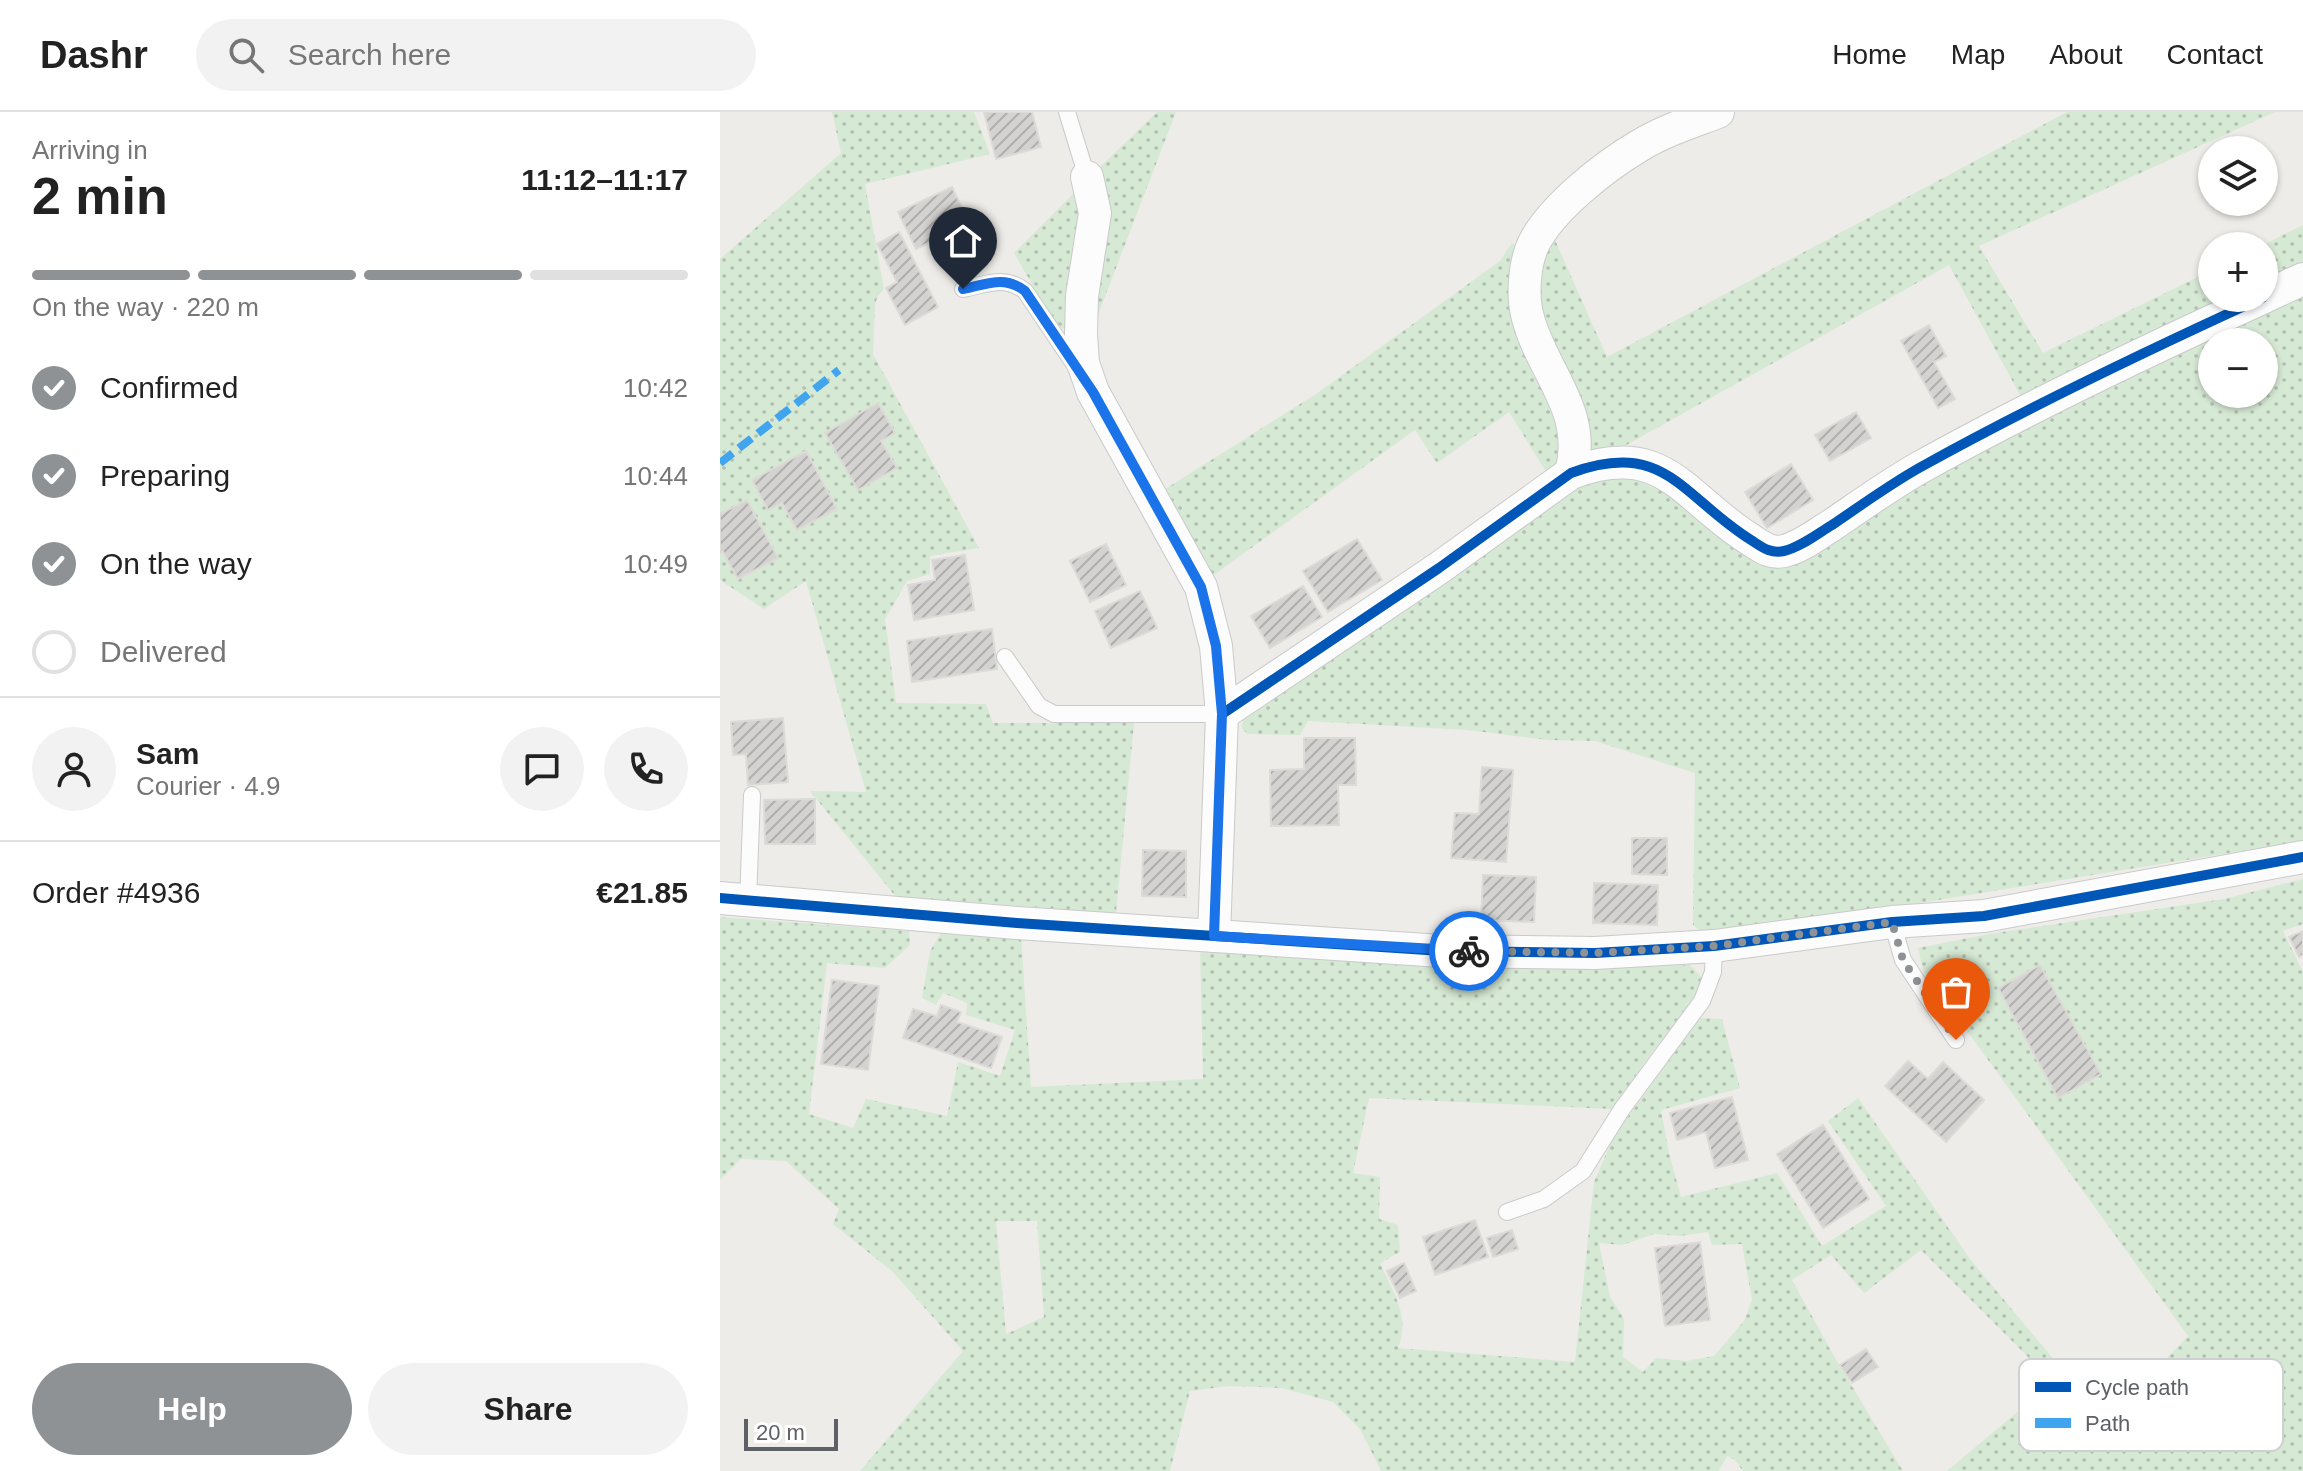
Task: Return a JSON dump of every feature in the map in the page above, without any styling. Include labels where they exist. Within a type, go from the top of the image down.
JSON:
[{"type":"street","points":[[1571,473],[1577,452],[1575,429],[1528,317],[1526,268],[1531,249],[1553,217],[1605,170],[1640,145],[1718,112]]},
{"type":"street","points":[[1087,177],[1095,213],[1082,296],[1083,363],[1093,392],[1201,587],[1216,646],[1222,714],[1214,936]]},
{"type":"street","points":[[2278,291],[2303,279]]},
{"type":"street","points":[[1222,714],[1439,568],[1571,473],[1591,465],[1618,460],[1647,465],[1667,475],[1735,530],[1770,552],[1786,550],[1807,540],[1915,470],[1976,437],[2234,312]]},
{"type":"street","points":[[734,900],[1442,951],[1595,953],[1714,946],[1892,922],[1984,916],[2303,857]]},
{"type":"lane","points":[[1067,112],[1087,177]]},
{"type":"lane","points":[[963,289],[1003,281],[1014,282],[1025,291],[1093,392]]},
{"type":"lane","points":[[1005,657],[1039,706],[1054,714],[1222,714]]},
{"type":"lane","points":[[734,900],[752,795]]},
{"type":"lane","points":[[1892,922],[1903,960],[1956,1040]]},
{"type":"lane","points":[[1507,1212],[1544,1199],[1583,1171],[1622,1109],[1702,1001],[1713,972],[1714,946]]},
{"type":"green space","points":[[832,112],[974,112],[990,154],[865,184],[884,289],[875,304],[873,354],[979,548],[930,556],[930,574],[907,581],[885,619],[896,703],[986,704],[993,723],[1134,723],[1116,913],[896,897],[810,791],[866,792],[806,581],[764,609],[720,580],[720,259],[841,153]]},
{"type":"green space","points":[[1157,112],[1176,112],[1096,320],[1097,170]]},
{"type":"green space","points":[[2067,112],[2275,112],[2222,136],[2198,136],[2198,147],[1979,246],[2043,353],[2198,277],[2198,312],[2218,312],[2025,404],[1949,265],[1612,453],[1587,455],[1530,288],[1550,229],[1607,357]]},
{"type":"green space","points":[[1079,188],[1086,205],[1067,328],[1063,329],[1052,319],[1014,253]]},
{"type":"green space","points":[[2303,225],[2303,272],[2278,284],[2278,238]]},
{"type":"green space","points":[[1512,243],[1523,252],[1572,444],[1550,478],[1509,412],[1437,463],[1415,430],[1208,579],[1159,493],[1316,394],[1500,261]]},
{"type":"green space","points":[[2303,287],[2303,841],[1820,919],[1702,932],[1693,925],[1695,773],[1595,741],[1308,721],[1300,735],[1247,734],[1242,728],[1243,717],[1568,484],[1642,472],[1750,549],[1919,481],[2198,340],[2198,408],[2278,408],[2278,328],[2222,328],[2254,312],[2278,312],[2278,300]]},
{"type":"green space","points":[[2303,879],[2303,924],[2283,931],[2303,972],[2303,1471],[1947,1471],[2019,1411],[2019,1451],[2283,1451],[2283,1359],[2166,1359],[2188,1336],[1923,970],[1918,948],[1989,934],[2224,899]]},
{"type":"green space","points":[[720,917],[909,931],[910,945],[885,968],[827,963],[809,1114],[853,1128],[866,1099],[947,1116],[958,1062],[1000,1076],[1015,1030],[966,1015],[967,1003],[943,993],[936,1005],[922,998],[930,951],[941,933],[1021,936],[1031,1087],[1203,1079],[1200,943],[1600,967],[1690,965],[1702,978],[1697,994],[1613,1109],[1369,1098],[1353,1173],[1380,1177],[1379,1219],[1398,1225],[1400,1252],[1380,1263],[1401,1315],[1398,1348],[1575,1362],[1594,1182],[1614,1136],[1700,1018],[1722,1019],[1740,1088],[1661,1110],[1681,1197],[1777,1173],[1822,1246],[1886,1206],[1828,1121],[1858,1098],[1970,1259],[2053,1359],[2030,1359],[1921,1250],[1864,1293],[1831,1255],[1792,1280],[1903,1471],[1743,1471],[1735,1460],[1727,1456],[1719,1471],[1381,1471],[1360,1429],[1333,1402],[1282,1388],[1229,1386],[1190,1391],[1170,1471],[860,1471],[963,1351],[893,1272],[833,1224],[839,1209],[786,1161],[741,1159],[720,1180]],"holes":[[[996,1221],[1037,1221],[1044,1317],[1006,1334]],[[1708,1232],[1712,1245],[1742,1244],[1752,1300],[1744,1321],[1714,1356],[1686,1361],[1656,1358],[1643,1372],[1623,1357],[1624,1319],[1610,1297],[1599,1243],[1622,1245],[1654,1234],[1679,1236]]]},
{"type":"building","points":[[984,112],[1032,112],[1041,147],[996,159]]},
{"type":"building","points":[[952,187],[970,224],[916,249],[898,212]]},
{"type":"building","points":[[899,232],[938,307],[905,325],[886,288],[897,282],[877,244]]},
{"type":"building","points":[[1929,325],[1946,356],[1934,362],[1955,399],[1938,408],[1901,341]]},
{"type":"building","points":[[878,403],[895,433],[881,441],[897,468],[858,490],[825,433]]},
{"type":"building","points":[[1856,412],[1871,438],[1830,461],[1815,435]]},
{"type":"building","points":[[806,451],[837,509],[797,530],[782,503],[768,510],[752,480]]},
{"type":"building","points":[[1791,464],[1813,500],[1767,528],[1745,492]]},
{"type":"building","points":[[747,500],[778,558],[738,579],[723,552],[720,553],[720,514]]},
{"type":"building","points":[[1357,539],[1382,580],[1328,612],[1303,571]]},
{"type":"building","points":[[1106,544],[1126,585],[1090,602],[1070,561]]},
{"type":"building","points":[[965,555],[974,610],[914,620],[908,585],[935,580],[932,560]]},
{"type":"building","points":[[1303,586],[1322,617],[1270,648],[1251,616]]},
{"type":"building","points":[[1140,591],[1157,628],[1111,648],[1095,611]]},
{"type":"building","points":[[992,629],[997,669],[912,682],[907,641]]},
{"type":"building","points":[[783,718],[788,782],[748,785],[746,754],[733,755],[731,722]]},
{"type":"building","points":[[1304,738],[1355,738],[1356,785],[1338,785],[1339,825],[1271,826],[1270,770],[1304,769]]},
{"type":"building","points":[[1482,767],[1513,770],[1506,862],[1451,858],[1455,813],[1479,814]]},
{"type":"building","points":[[815,799],[815,844],[765,844],[764,800]]},
{"type":"building","points":[[1632,838],[1667,838],[1667,875],[1632,874]]},
{"type":"building","points":[[1143,850],[1186,851],[1186,897],[1142,896]]},
{"type":"building","points":[[1483,875],[1536,877],[1534,922],[1481,920]]},
{"type":"building","points":[[1594,883],[1658,885],[1657,925],[1593,923]]},
{"type":"building","points":[[2303,931],[2303,955],[2299,957],[2289,937]]},
{"type":"building","points":[[2040,965],[2101,1074],[2058,1098],[1998,988]]},
{"type":"building","points":[[832,980],[879,986],[868,1070],[821,1064]]},
{"type":"building","points":[[941,1005],[961,1012],[957,1022],[1002,1037],[991,1068],[903,1038],[913,1009],[937,1016]]},
{"type":"building","points":[[1908,1061],[1928,1079],[1943,1062],[1984,1100],[1946,1142],[1885,1086]]},
{"type":"building","points":[[1732,1097],[1748,1160],[1715,1168],[1706,1132],[1677,1140],[1670,1113]]},
{"type":"building","points":[[1823,1125],[1869,1199],[1823,1228],[1777,1154]]},
{"type":"building","points":[[1475,1220],[1488,1257],[1435,1275],[1423,1237]]},
{"type":"building","points":[[1512,1230],[1518,1249],[1493,1257],[1487,1238]]},
{"type":"building","points":[[1700,1242],[1710,1320],[1665,1326],[1655,1248]]},
{"type":"building","points":[[1404,1263],[1416,1291],[1400,1298],[1387,1271]]},
{"type":"building","points":[[1866,1349],[1878,1367],[1852,1383],[1840,1365]]},
{"type":"marked path","points":[[720,463],[839,370]]},
{"type":"cycle path","points":[[1222,714],[1439,568],[1571,473],[1603,464],[1629,463],[1651,467],[1670,477],[1759,545],[1770,551],[1784,551],[1809,540],[1897,481],[1961,445],[2232,312]]},
{"type":"cycle path","points":[[720,898],[1017,923],[1442,951],[1595,953],[1714,946],[1892,922],[1984,916],[2303,857]]},
{"type":"way so far","points":[[1469,951],[1595,953],[1714,946],[1892,922],[1903,960],[1956,1040]]},
{"type":"route","points":[[963,289],[1003,281],[1014,282],[1025,291],[1093,392],[1201,587],[1216,646],[1222,714],[1214,936],[1469,951]]}]
